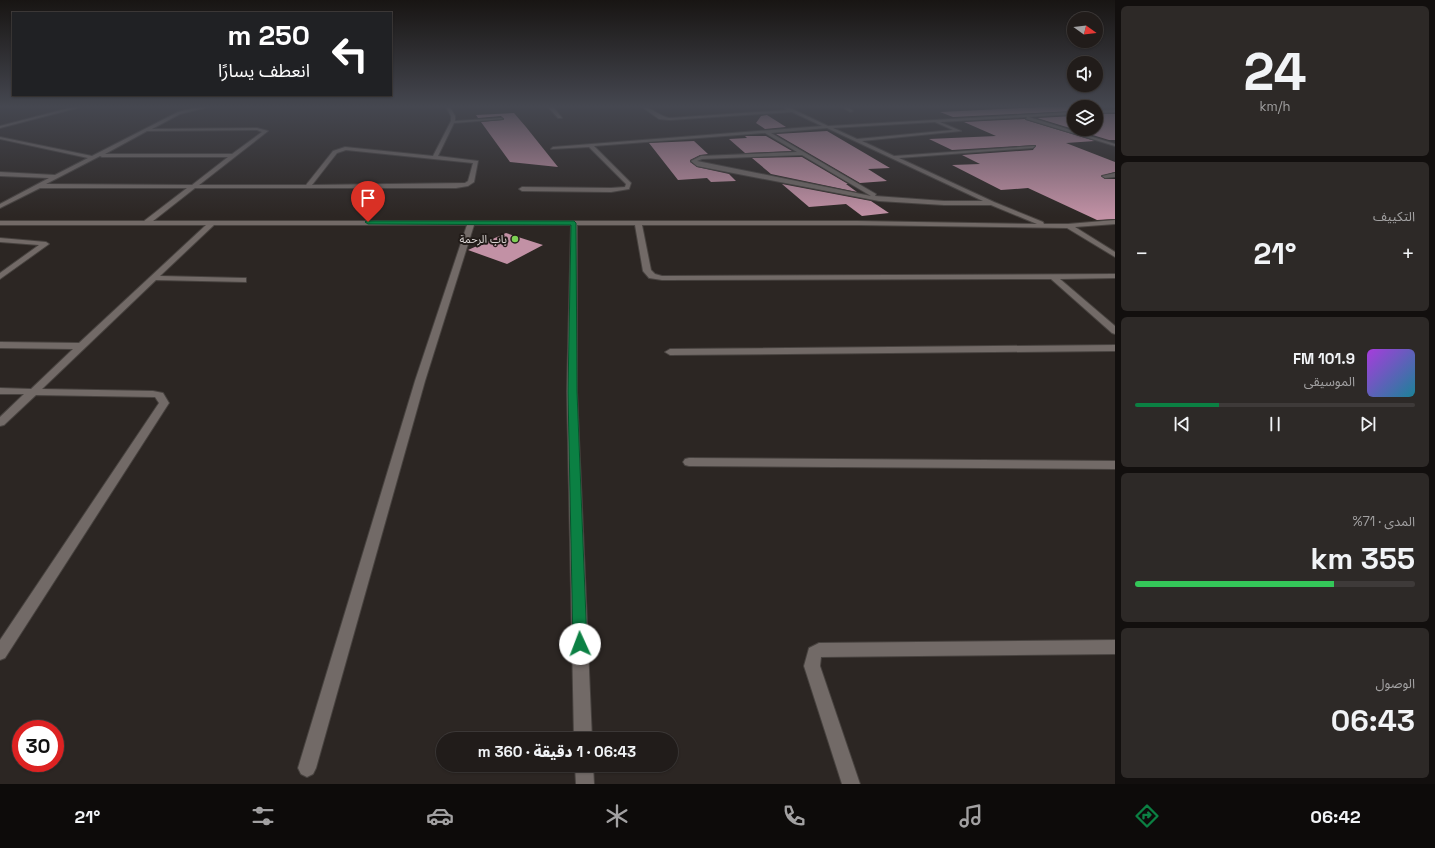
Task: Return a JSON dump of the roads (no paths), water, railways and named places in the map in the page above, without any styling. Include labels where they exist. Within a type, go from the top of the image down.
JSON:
[{"type":"street","points":[[26,144],[94,158]]},
{"type":"street","points":[[0,206],[121,144]]},
{"type":"street","points":[[146,223],[250,144]]},
{"type":"street","points":[[435,157],[442,144]]},
{"type":"street","points":[[553,148],[609,144]]},
{"type":"street","points":[[787,144],[879,199]]},
{"type":"street","points":[[864,144],[992,203],[1047,225]]},
{"type":"street","points":[[1109,144],[1114,145]]},
{"type":"street","points":[[522,189],[611,190],[627,188],[629,184],[590,145]]},
{"type":"street","points":[[894,158],[1033,147]]},
{"type":"street","points":[[39,186],[193,188],[456,186],[466,185],[471,182],[475,162],[354,148],[341,149],[335,152],[307,187]]},
{"type":"street","points":[[803,153],[701,158],[694,160],[697,164],[879,199],[944,203],[992,203]]},
{"type":"street","points":[[99,155],[234,156]]},
{"type":"street","points":[[0,174],[56,177]]},
{"type":"street","points":[[1105,176],[1115,175]]},
{"type":"street","points":[[0,223],[940,223],[1068,226],[1115,222]]},
{"type":"street","points":[[0,423],[212,223]]},
{"type":"street","points":[[574,223],[572,392],[583,732]]},
{"type":"street","points":[[638,223],[647,271],[652,276],[662,278],[1115,276]]},
{"type":"street","points":[[307,768],[420,381],[471,224]]},
{"type":"street","points":[[1068,226],[1115,256]]},
{"type":"street","points":[[0,240],[46,244],[0,277]]},
{"type":"street","points":[[1053,276],[1115,331]]},
{"type":"street","points":[[153,278],[243,280]]},
{"type":"street","points":[[0,345],[83,346]]},
{"type":"street","points":[[670,352],[1115,348]]},
{"type":"street","points":[[0,391],[153,394],[159,395],[164,403],[0,653]]},
{"type":"street","points":[[689,462],[1115,465]]},
{"type":"street","points":[[851,784],[812,666],[814,653],[819,650],[1115,647]]},
{"type":"street","points":[[584,772],[585,784]]},
{"type":"place","name":"باب الرحمة","points":[[515,239]]}]
